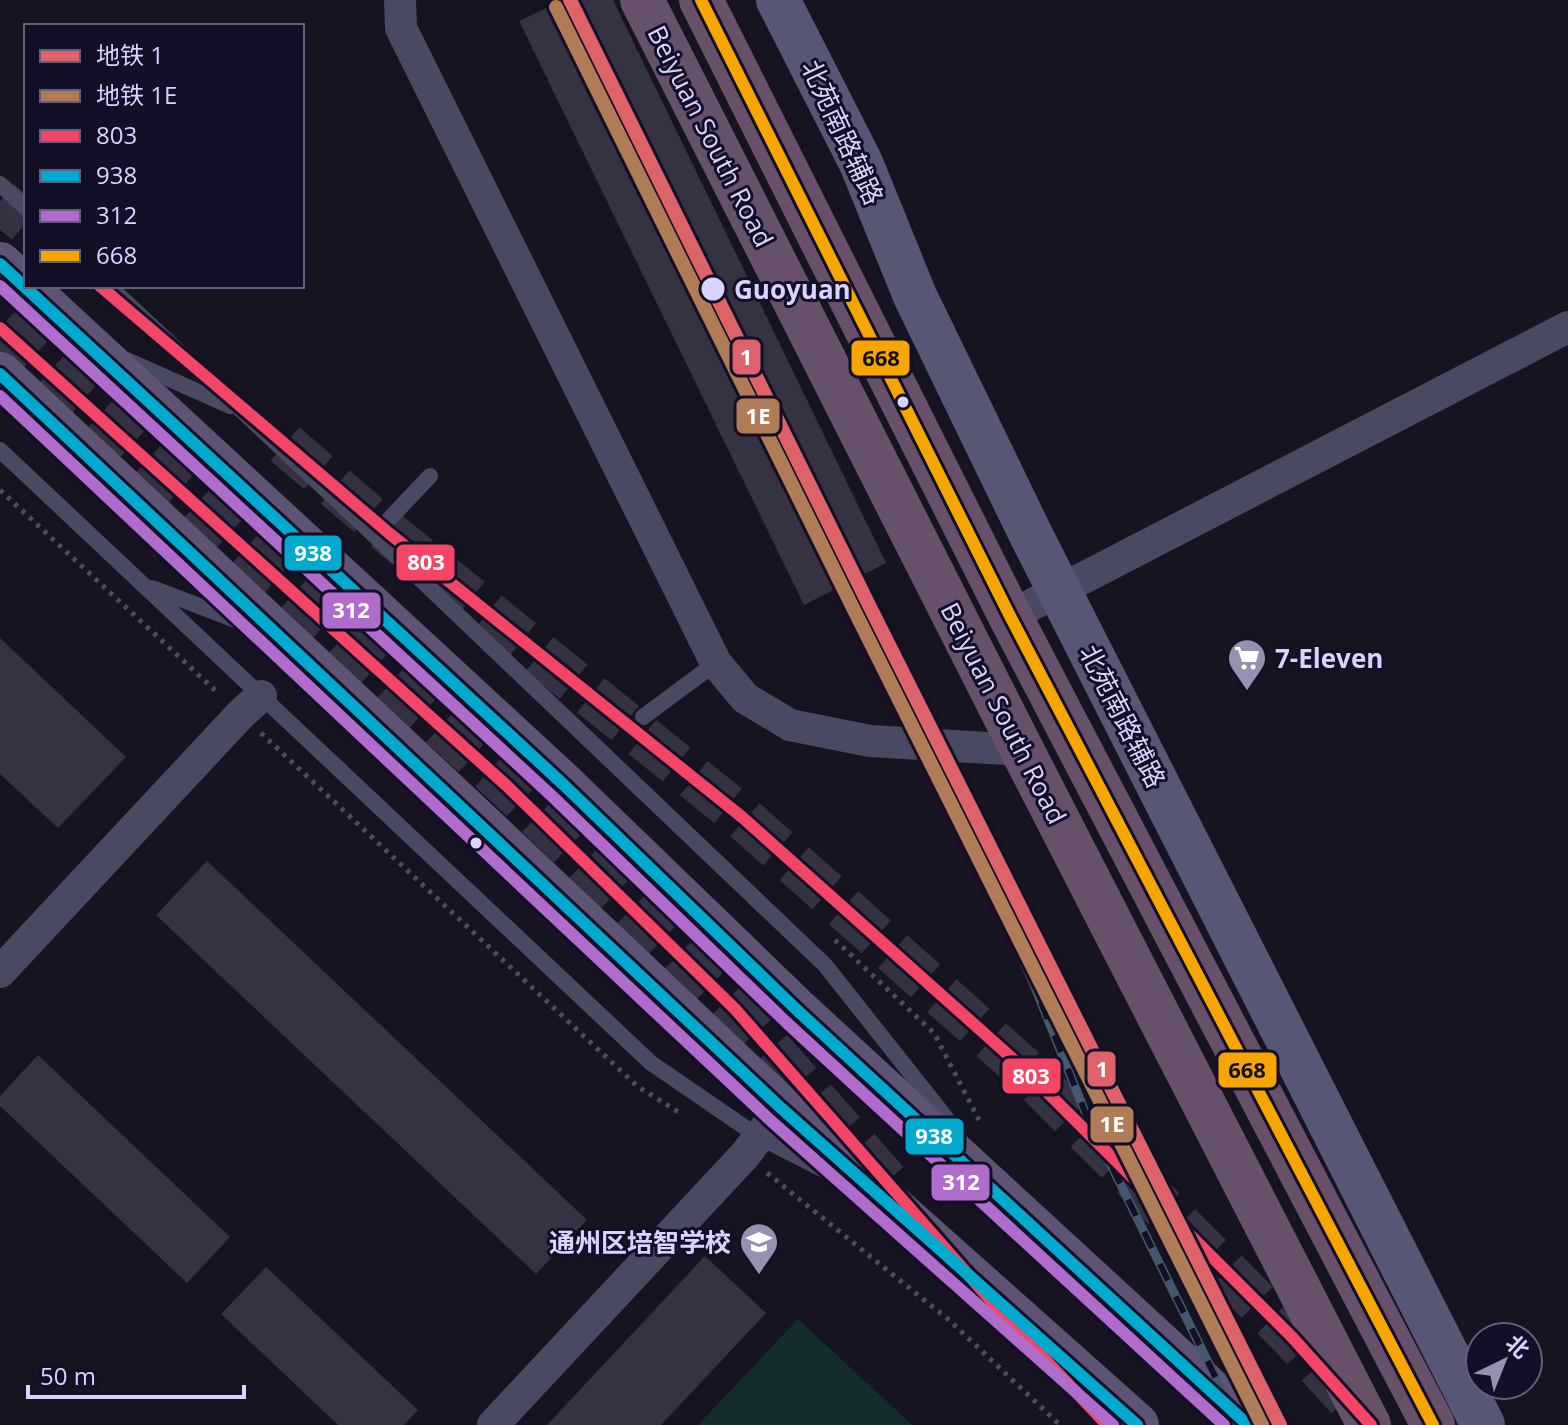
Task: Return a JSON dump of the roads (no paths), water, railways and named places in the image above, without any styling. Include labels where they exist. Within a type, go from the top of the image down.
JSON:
[{"type":"highway","name":"Beiyuan South Road","points":[[642,0],[1369,1425]]},
{"type":"highway","name":"Beiyuan South Road","points":[[701,0],[1010,616],[1433,1425]]},
{"type":"main road","points":[[0,264],[24,286]]},
{"type":"main road","points":[[26,288],[564,785],[798,1011],[1248,1425]]},
{"type":"main road","points":[[0,374],[283,639],[770,1123],[883,1200],[1137,1425]]},
{"type":"street","points":[[400,0],[401,28],[716,663],[745,698],[790,725],[870,741],[1022,750]]},
{"type":"street","name":"北苑南路辅路","points":[[778,0],[861,163],[915,296],[1059,591],[1483,1425]]},
{"type":"street","points":[[1010,616],[1568,327]]},
{"type":"street","points":[[0,972],[261,696]]},
{"type":"street","points":[[493,1425],[745,1155],[770,1123]]},
{"type":"lane","points":[[0,184],[24,206]]},
{"type":"lane","points":[[111,288],[825,965],[1034,1228]]},
{"type":"lane","points":[[84,341],[243,412]]},
{"type":"lane","points":[[0,450],[651,1063],[770,1123]]},
{"type":"lane","points":[[374,535],[430,476]]},
{"type":"lane","points":[[143,584],[283,639]]},
{"type":"lane","points":[[643,717],[716,663]]},
{"type":"tunnel","points":[[0,201],[24,221]]},
{"type":"tunnel","points":[[0,328],[507,786],[735,1009],[891,1186]]},
{"type":"tunnel","points":[[285,444],[390,534],[742,817],[1023,1068],[1292,1337],[1348,1399]]},
{"type":"railway","points":[[998,903],[1085,1112],[1239,1425]]},
{"type":"metro line","name":"1","points":[[570,0],[1280,1425]]},
{"type":"metro line","name":"1E","points":[[556,7],[1262,1425]]},
{"type":"place","name":"Guoyuan","points":[[713,289]]},
{"type":"place","name":"7-Eleven","points":[[1247,692]]},
{"type":"place","name":"通州区培智学校","points":[[759,1276]]}]
